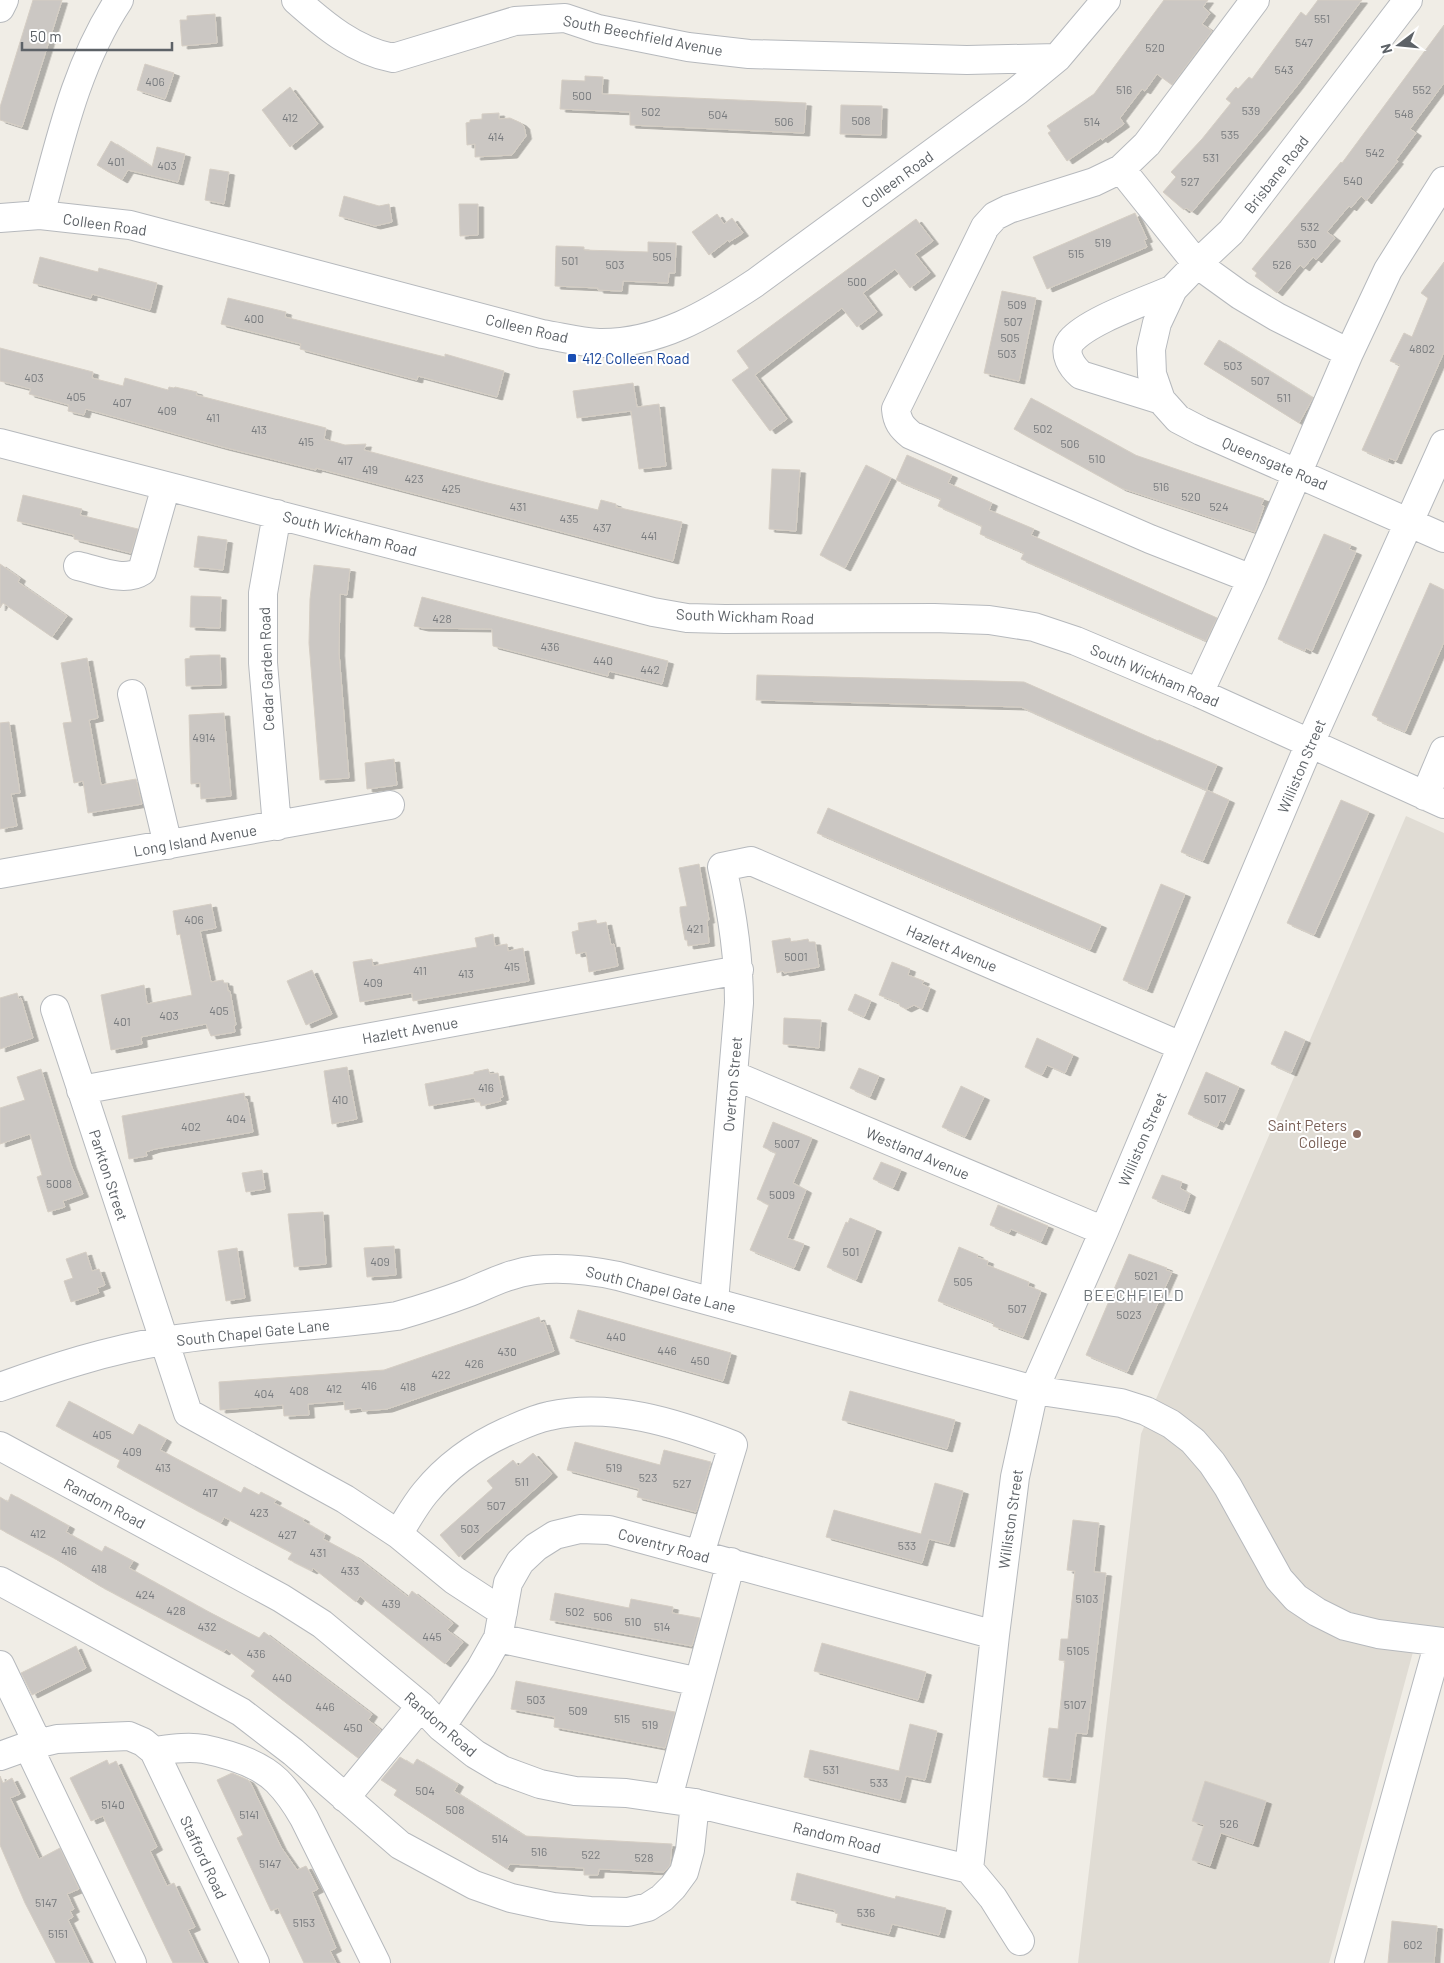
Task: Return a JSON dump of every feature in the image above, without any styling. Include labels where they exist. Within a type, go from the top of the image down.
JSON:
[{"type":"street","points":[[0,8],[4,0]]},
{"type":"street","points":[[0,218],[40,216],[74,92],[104,23],[119,0]]},
{"type":"street","name":"South Beechfield Avenue","points":[[296,0],[346,40],[376,54],[393,58],[515,21],[567,9],[598,29],[688,47],[749,54],[967,60],[1057,58]]},
{"type":"street","points":[[1057,58],[1106,0]]},
{"type":"street","points":[[1252,579],[1150,539],[911,435],[901,426],[897,418],[896,409],[986,227],[995,216],[1009,209],[1094,182],[1121,169],[1147,144],[1255,0]]},
{"type":"street","name":"Brisbane Road","points":[[1151,349],[1157,323],[1173,290],[1231,232],[1408,0]]},
{"type":"street","name":"Colleen Road","points":[[40,216],[130,225],[542,334],[599,343],[637,340],[676,329],[714,310],[755,283],[1017,91],[1057,58]]},
{"type":"street","points":[[1121,169],[1197,264],[1240,295],[1277,317],[1349,353]]},
{"type":"street","points":[[1199,693],[1252,579],[1349,353],[1388,270],[1444,181]]},
{"type":"street","points":[[1162,400],[1081,376],[1072,367],[1068,354],[1070,342],[1085,330],[1107,318],[1173,290]]},
{"type":"street","name":"Queensgate Road","points":[[1151,349],[1152,374],[1162,400],[1178,419],[1200,431],[1444,538]]},
{"type":"street","name":"South Wickham Road","points":[[0,443],[653,612],[687,618],[934,618],[989,620],[1034,627],[1076,641],[1199,693],[1434,800]]},
{"type":"street","name":"Williston Street","points":[[969,1869],[994,1635],[1015,1477],[1034,1390],[1104,1231],[1310,743],[1444,444]]},
{"type":"street","points":[[78,566],[126,577],[136,576],[142,571],[166,486]]},
{"type":"street","name":"Cedar Garden Road","points":[[277,514],[263,593],[263,663],[277,826]]},
{"type":"street","points":[[132,694],[168,845]]},
{"type":"street","points":[[1434,800],[1444,751]]},
{"type":"street","name":"Long Island Avenue","points":[[0,874],[390,805]]},
{"type":"street","name":"Hazlett Avenue","points":[[722,867],[751,861],[1181,1046]]},
{"type":"street","name":"Overton Street","points":[[714,1302],[739,1003],[739,970],[729,896],[722,867]]},
{"type":"street","name":"Hazlett Avenue","points":[[81,1090],[739,970]]},
{"type":"street","name":"Parkton Street","points":[[55,1009],[188,1413],[336,1495],[398,1534],[454,1580],[502,1612]]},
{"type":"street","name":"Westland Avenue","points":[[733,1075],[1104,1231]]},
{"type":"street","name":"South Chapel Gate Lane","points":[[0,1387],[104,1354],[163,1341],[397,1316],[430,1306],[508,1276],[533,1270],[556,1268],[588,1270],[610,1274],[1034,1390],[1121,1403],[1146,1411],[1171,1424],[1193,1441],[1212,1463],[1228,1486],[1279,1579],[1296,1598],[1317,1612],[1345,1626],[1378,1634],[1442,1642]]},
{"type":"street","points":[[398,1534],[424,1494],[449,1468],[483,1443],[548,1416],[577,1412],[610,1412],[686,1427],[734,1445],[700,1554]]},
{"type":"street","name":"Random Road","points":[[0,1446],[281,1598],[322,1624],[421,1706],[440,1727],[475,1754],[502,1770],[540,1784],[576,1791],[626,1793],[695,1802],[969,1869]]},
{"type":"street","name":"Coventry Road","points":[[440,1727],[481,1668],[498,1638],[508,1584],[520,1562],[536,1546],[555,1535],[580,1529],[609,1530],[994,1635]]},
{"type":"street","points":[[668,1798],[731,1562]]},
{"type":"street","points":[[0,1581],[241,1712],[292,1752],[400,1845],[474,1885],[511,1898],[553,1907],[590,1912],[628,1912],[648,1907],[662,1898],[684,1872],[690,1850],[695,1802]]},
{"type":"street","points":[[498,1638],[699,1682]]},
{"type":"street","points":[[1349,1963],[1442,1642]]},
{"type":"street","points":[[0,1665],[33,1745],[132,1963]]},
{"type":"street","points":[[345,1798],[421,1706]]},
{"type":"street","points":[[0,1756],[57,1739],[129,1736],[143,1742],[154,1751],[176,1748],[203,1749],[258,1767],[276,1780],[291,1797],[304,1818],[376,1963]]},
{"type":"street","name":"Stafford Road","points":[[154,1751],[255,1963]]},
{"type":"street","points":[[969,1869],[993,1898],[1020,1940]]},
{"type":"shaded area","name":"Saint Peters College","points":[[1406,816],[1444,833],[1444,1650],[1413,1652],[1329,1963],[1078,1963],[1141,1434]]},
{"type":"building","points":[[33,0],[62,0],[22,127],[0,120],[0,107]]},
{"type":"building","points":[[1164,0],[1208,0],[1203,7],[1210,13],[1202,24],[1212,31],[1172,85],[1157,74],[1145,91],[1142,89],[1120,118],[1124,124],[1067,161],[1048,133],[1051,131],[1047,126],[1094,94]]},
{"type":"building","points":[[1318,0],[1362,0],[1297,86],[1192,212],[1186,208],[1184,210],[1163,192],[1176,177],[1171,172],[1202,139],[1231,103],[1226,99],[1236,87],[1238,89],[1249,77],[1252,79],[1301,12],[1306,16]]},
{"type":"building","points":[[215,14],[217,43],[182,46],[180,20],[187,20],[187,16]]},
{"type":"building","points":[[1444,25],[1444,83],[1410,129],[1416,133],[1396,160],[1398,161],[1366,201],[1361,196],[1351,208],[1349,206],[1327,232],[1335,238],[1316,260],[1313,257],[1304,268],[1300,265],[1277,293],[1255,276],[1257,273],[1252,269],[1342,163]]},
{"type":"building","points":[[145,64],[174,73],[165,99],[137,90]]},
{"type":"building","points":[[585,76],[603,77],[602,94],[806,103],[804,133],[630,125],[630,112],[560,109],[562,80],[585,81]]},
{"type":"building","points":[[290,87],[318,124],[290,147],[262,110]]},
{"type":"building","points":[[841,105],[882,106],[881,135],[840,134]]},
{"type":"building","points":[[499,113],[499,119],[510,118],[521,123],[524,126],[526,136],[512,155],[475,157],[475,144],[467,145],[466,123],[470,122],[470,120],[482,119],[482,114]]},
{"type":"building","points":[[111,141],[152,167],[157,147],[185,154],[178,182],[128,170],[122,180],[97,165]]},
{"type":"building","points":[[210,169],[229,172],[224,204],[205,200]]},
{"type":"building","points":[[344,196],[379,206],[389,204],[392,222],[375,226],[339,216]]},
{"type":"building","points":[[459,204],[478,204],[478,235],[460,236]]},
{"type":"building","points":[[1135,213],[1147,239],[1144,240],[1147,247],[1047,289],[1033,257]]},
{"type":"building","points":[[717,214],[724,224],[732,218],[743,233],[729,242],[728,240],[709,255],[692,232]]},
{"type":"building","points":[[916,219],[933,241],[915,254],[930,273],[910,288],[895,269],[863,293],[877,312],[857,327],[842,308],[755,375],[787,419],[770,431],[732,380],[749,368],[737,351]]},
{"type":"building","points":[[648,242],[676,243],[675,273],[669,273],[668,283],[623,281],[622,291],[555,286],[556,246],[584,247],[584,250],[648,252]]},
{"type":"building","points":[[40,257],[98,272],[99,268],[157,283],[150,310],[92,294],[91,298],[33,283]]},
{"type":"building","points":[[1444,262],[1444,352],[1396,461],[1389,458],[1388,461],[1362,450],[1400,365],[1390,361],[1404,333],[1412,337],[1428,298],[1421,293]]},
{"type":"building","points":[[1002,291],[1036,298],[1019,381],[984,373]]},
{"type":"building","points":[[228,298],[286,312],[285,317],[445,357],[445,354],[504,371],[497,397],[418,376],[417,380],[300,349],[301,344],[221,324]]},
{"type":"building","points":[[1219,340],[1313,398],[1299,423],[1204,364]]},
{"type":"building","points":[[0,348],[93,372],[92,378],[123,386],[125,378],[168,390],[169,387],[175,387],[197,392],[196,395],[326,428],[324,439],[345,445],[366,444],[364,450],[488,483],[598,510],[601,500],[616,504],[616,507],[682,522],[673,561],[316,468],[316,470],[223,447],[86,409],[84,415],[68,411],[69,405],[29,394],[31,389],[0,381]]},
{"type":"building","points":[[633,383],[637,407],[659,404],[666,466],[639,469],[631,411],[577,418],[573,391]]},
{"type":"building","points":[[1031,398],[1135,455],[1264,499],[1261,505],[1264,506],[1255,532],[1121,488],[1014,429]]},
{"type":"building","points":[[907,455],[952,475],[948,483],[992,503],[989,510],[1034,529],[1031,535],[1217,618],[1206,641],[1021,559],[1024,553],[980,534],[982,526],[938,506],[941,499],[896,480]]},
{"type":"building","points":[[866,465],[891,478],[845,568],[820,555]]},
{"type":"building","points":[[772,469],[800,470],[796,531],[769,529]]},
{"type":"building","points":[[23,495],[82,509],[80,515],[138,529],[131,553],[74,539],[74,535],[17,521]]},
{"type":"building","points":[[1324,534],[1351,545],[1349,549],[1356,552],[1312,651],[1306,648],[1305,651],[1278,639]]},
{"type":"building","points":[[198,536],[227,540],[223,570],[194,567]]},
{"type":"building","points":[[0,564],[20,578],[18,582],[67,616],[52,637],[3,603],[0,608]]},
{"type":"building","points":[[314,565],[350,569],[347,595],[340,594],[339,653],[349,778],[320,780],[309,643],[310,599]]},
{"type":"building","points":[[1430,583],[1444,590],[1444,642],[1405,732],[1377,720],[1378,718],[1372,715]]},
{"type":"building","points":[[191,596],[221,597],[220,628],[190,627]]},
{"type":"building","points":[[422,597],[668,661],[662,684],[609,671],[608,676],[493,646],[492,629],[423,628],[414,626]]},
{"type":"building","points":[[220,655],[221,685],[186,686],[185,659],[190,658],[190,656]]},
{"type":"building","points":[[87,658],[98,718],[89,720],[101,785],[136,779],[142,804],[88,813],[83,781],[74,783],[63,723],[72,722],[61,663]]},
{"type":"building","points":[[757,675],[1024,682],[1217,765],[1206,790],[1021,707],[756,700]]},
{"type":"building","points":[[224,713],[231,796],[201,799],[200,783],[191,784],[189,715]]},
{"type":"building","points":[[9,722],[20,793],[11,794],[17,826],[0,829],[0,723]]},
{"type":"building","points":[[394,759],[397,785],[367,789],[365,763]]},
{"type":"building","points":[[1207,790],[1229,800],[1203,861],[1181,852]]},
{"type":"building","points":[[1341,800],[1369,812],[1314,935],[1287,923]]},
{"type":"building","points":[[828,808],[1101,925],[1090,950],[817,833]]},
{"type":"building","points":[[699,864],[709,920],[707,920],[709,943],[688,946],[687,940],[685,940],[680,912],[680,907],[687,906],[679,868]]},
{"type":"building","points":[[1161,884],[1185,894],[1147,990],[1123,980]]},
{"type":"building","points":[[211,904],[216,928],[200,931],[211,982],[223,980],[224,983],[227,983],[228,991],[230,991],[236,1025],[234,1026],[235,1032],[211,1036],[206,1024],[141,1037],[142,1044],[111,1050],[101,995],[144,985],[147,1004],[192,995],[180,934],[177,935],[173,911]]},
{"type":"building","points":[[596,920],[597,924],[606,922],[611,945],[614,944],[618,966],[589,972],[586,952],[576,954],[572,932],[579,930],[578,923]]},
{"type":"building","points":[[493,934],[495,946],[507,944],[508,951],[523,948],[529,981],[413,1001],[412,993],[360,1002],[353,962],[372,959],[373,966],[477,947],[475,938]]},
{"type":"building","points":[[790,938],[791,942],[808,939],[809,942],[815,942],[819,967],[777,973],[772,941]]},
{"type":"building","points":[[892,962],[910,969],[908,975],[924,981],[922,984],[930,988],[922,1009],[914,1005],[906,1009],[900,1006],[899,1003],[879,995]]},
{"type":"building","points":[[312,970],[332,1014],[306,1025],[287,981]]},
{"type":"building","points":[[17,993],[19,999],[21,998],[33,1038],[0,1049],[0,998]]},
{"type":"building","points":[[855,994],[871,1001],[864,1017],[848,1010]]},
{"type":"building","points":[[784,1018],[821,1020],[819,1048],[783,1044]]},
{"type":"building","points":[[1285,1031],[1305,1040],[1291,1073],[1271,1064]]},
{"type":"building","points":[[1037,1038],[1073,1055],[1065,1073],[1047,1065],[1042,1075],[1025,1067]]},
{"type":"building","points":[[347,1067],[357,1119],[332,1124],[324,1071]]},
{"type":"building","points":[[859,1068],[879,1076],[870,1097],[850,1088]]},
{"type":"building","points":[[41,1069],[71,1165],[83,1194],[63,1201],[65,1207],[48,1212],[37,1177],[42,1175],[30,1134],[0,1144],[0,1108],[25,1100],[17,1077]]},
{"type":"building","points":[[488,1069],[490,1074],[498,1073],[503,1097],[500,1098],[501,1101],[481,1106],[480,1102],[476,1102],[474,1098],[429,1106],[425,1084],[474,1074],[474,1072]]},
{"type":"building","points":[[1206,1072],[1239,1087],[1224,1122],[1220,1120],[1217,1127],[1188,1114]]},
{"type":"building","points":[[961,1086],[984,1097],[965,1137],[942,1127]]},
{"type":"building","points":[[244,1093],[245,1100],[247,1099],[253,1132],[155,1149],[146,1152],[147,1156],[129,1159],[122,1116]]},
{"type":"building","points":[[773,1122],[812,1138],[793,1183],[806,1190],[787,1238],[804,1244],[794,1268],[750,1250],[769,1205],[757,1199],[776,1153],[763,1147]]},
{"type":"building","points":[[881,1162],[901,1170],[893,1188],[873,1179]]},
{"type":"building","points":[[262,1170],[265,1189],[246,1192],[242,1173]]},
{"type":"building","points":[[1162,1175],[1182,1182],[1180,1188],[1190,1194],[1184,1211],[1152,1198]]},
{"type":"building","points":[[998,1205],[1048,1226],[1041,1242],[1011,1229],[1009,1233],[990,1225]]},
{"type":"building","points":[[323,1212],[326,1264],[294,1267],[288,1214]]},
{"type":"building","points":[[850,1218],[876,1229],[856,1280],[827,1267],[846,1222],[848,1223]]},
{"type":"building","points":[[394,1246],[396,1275],[367,1277],[364,1248]]},
{"type":"building","points":[[959,1247],[988,1261],[987,1265],[1029,1282],[1028,1286],[1041,1291],[1023,1337],[993,1326],[994,1323],[938,1301]]},
{"type":"building","points":[[237,1248],[245,1298],[226,1301],[218,1251]]},
{"type":"building","points":[[86,1252],[92,1271],[99,1269],[105,1285],[97,1288],[99,1293],[71,1302],[64,1281],[73,1278],[66,1259]]},
{"type":"building","points":[[1129,1254],[1167,1268],[1166,1270],[1172,1272],[1127,1372],[1086,1355]]},
{"type":"building","points":[[578,1310],[731,1353],[723,1381],[570,1338]]},
{"type":"building","points":[[539,1317],[541,1323],[544,1322],[554,1351],[387,1409],[362,1411],[361,1408],[345,1410],[344,1401],[308,1404],[309,1415],[284,1416],[283,1405],[220,1410],[219,1382],[384,1370]]},
{"type":"building","points":[[850,1391],[955,1420],[947,1449],[842,1420]]},
{"type":"building","points":[[69,1401],[133,1435],[139,1424],[166,1439],[160,1450],[241,1493],[244,1487],[259,1495],[261,1492],[276,1500],[274,1503],[304,1519],[303,1521],[325,1534],[323,1539],[355,1556],[408,1597],[412,1591],[453,1623],[447,1630],[463,1642],[445,1664],[360,1596],[356,1602],[313,1568],[312,1571],[288,1559],[292,1553],[224,1517],[221,1523],[117,1467],[120,1460],[56,1426]]},
{"type":"building","points":[[575,1442],[660,1465],[664,1450],[711,1462],[696,1512],[637,1497],[639,1489],[567,1470]]},
{"type":"building","points":[[533,1453],[552,1474],[459,1557],[440,1535],[493,1488],[487,1481],[513,1460],[518,1466]]},
{"type":"building","points":[[935,1483],[963,1491],[949,1544],[929,1539],[922,1563],[826,1537],[834,1510],[921,1534]]},
{"type":"building","points":[[11,1494],[69,1526],[66,1532],[102,1552],[105,1546],[133,1561],[129,1568],[205,1610],[259,1638],[264,1632],[372,1714],[368,1720],[381,1730],[358,1758],[251,1676],[255,1671],[226,1649],[224,1652],[100,1586],[54,1558],[0,1529],[0,1497],[8,1502]]},
{"type":"building","points":[[1073,1520],[1099,1523],[1094,1572],[1106,1573],[1087,1734],[1076,1733],[1070,1780],[1043,1777],[1049,1728],[1058,1729],[1065,1661],[1059,1660],[1061,1639],[1068,1639],[1075,1571],[1067,1570]]},
{"type":"building","points":[[555,1593],[629,1608],[631,1599],[673,1607],[672,1613],[700,1618],[692,1646],[550,1620]]},
{"type":"building","points":[[822,1643],[926,1672],[918,1700],[814,1671]]},
{"type":"building","points":[[76,1646],[86,1668],[32,1695],[21,1673]]},
{"type":"building","points":[[516,1681],[675,1712],[665,1748],[554,1727],[555,1717],[511,1709]]},
{"type":"building","points":[[910,1724],[937,1731],[925,1780],[906,1776],[900,1800],[804,1777],[810,1750],[899,1771]]},
{"type":"building","points":[[400,1757],[413,1765],[417,1759],[458,1784],[454,1791],[525,1836],[672,1844],[670,1865],[664,1872],[599,1869],[598,1875],[584,1875],[584,1868],[510,1864],[507,1869],[394,1795],[397,1790],[381,1780]]},
{"type":"building","points":[[107,1760],[109,1765],[116,1761],[128,1786],[157,1847],[150,1851],[167,1886],[174,1883],[195,1927],[188,1930],[204,1963],[173,1963],[103,1816],[91,1821],[70,1778]]},
{"type":"building","points":[[232,1773],[248,1780],[251,1784],[281,1847],[297,1870],[306,1866],[310,1873],[318,1889],[312,1892],[336,1948],[330,1951],[336,1963],[304,1963],[278,1908],[271,1911],[237,1838],[243,1835],[217,1780]]},
{"type":"building","points":[[0,1776],[3,1783],[12,1778],[20,1794],[10,1798],[39,1859],[60,1848],[79,1889],[67,1894],[74,1909],[70,1911],[73,1917],[68,1920],[89,1963],[56,1963],[25,1903],[0,1845]]},
{"type":"building","points":[[1205,1781],[1266,1801],[1253,1844],[1221,1833],[1210,1866],[1192,1860],[1204,1825],[1192,1821]]},
{"type":"building","points":[[797,1873],[895,1899],[896,1896],[946,1908],[939,1935],[892,1924],[889,1934],[836,1922],[838,1914],[835,1913],[835,1910],[791,1900]]},
{"type":"building","points":[[1392,1921],[1437,1926],[1434,1963],[1388,1963]]},
{"type":"place","name":"412 Colleen Road","points":[[572,358]]},
{"type":"place","name":"Saint Peters College","points":[[1357,1134]]},
{"type":"district","name":"BEECHFIELD","points":[[1134,1294]]}]
